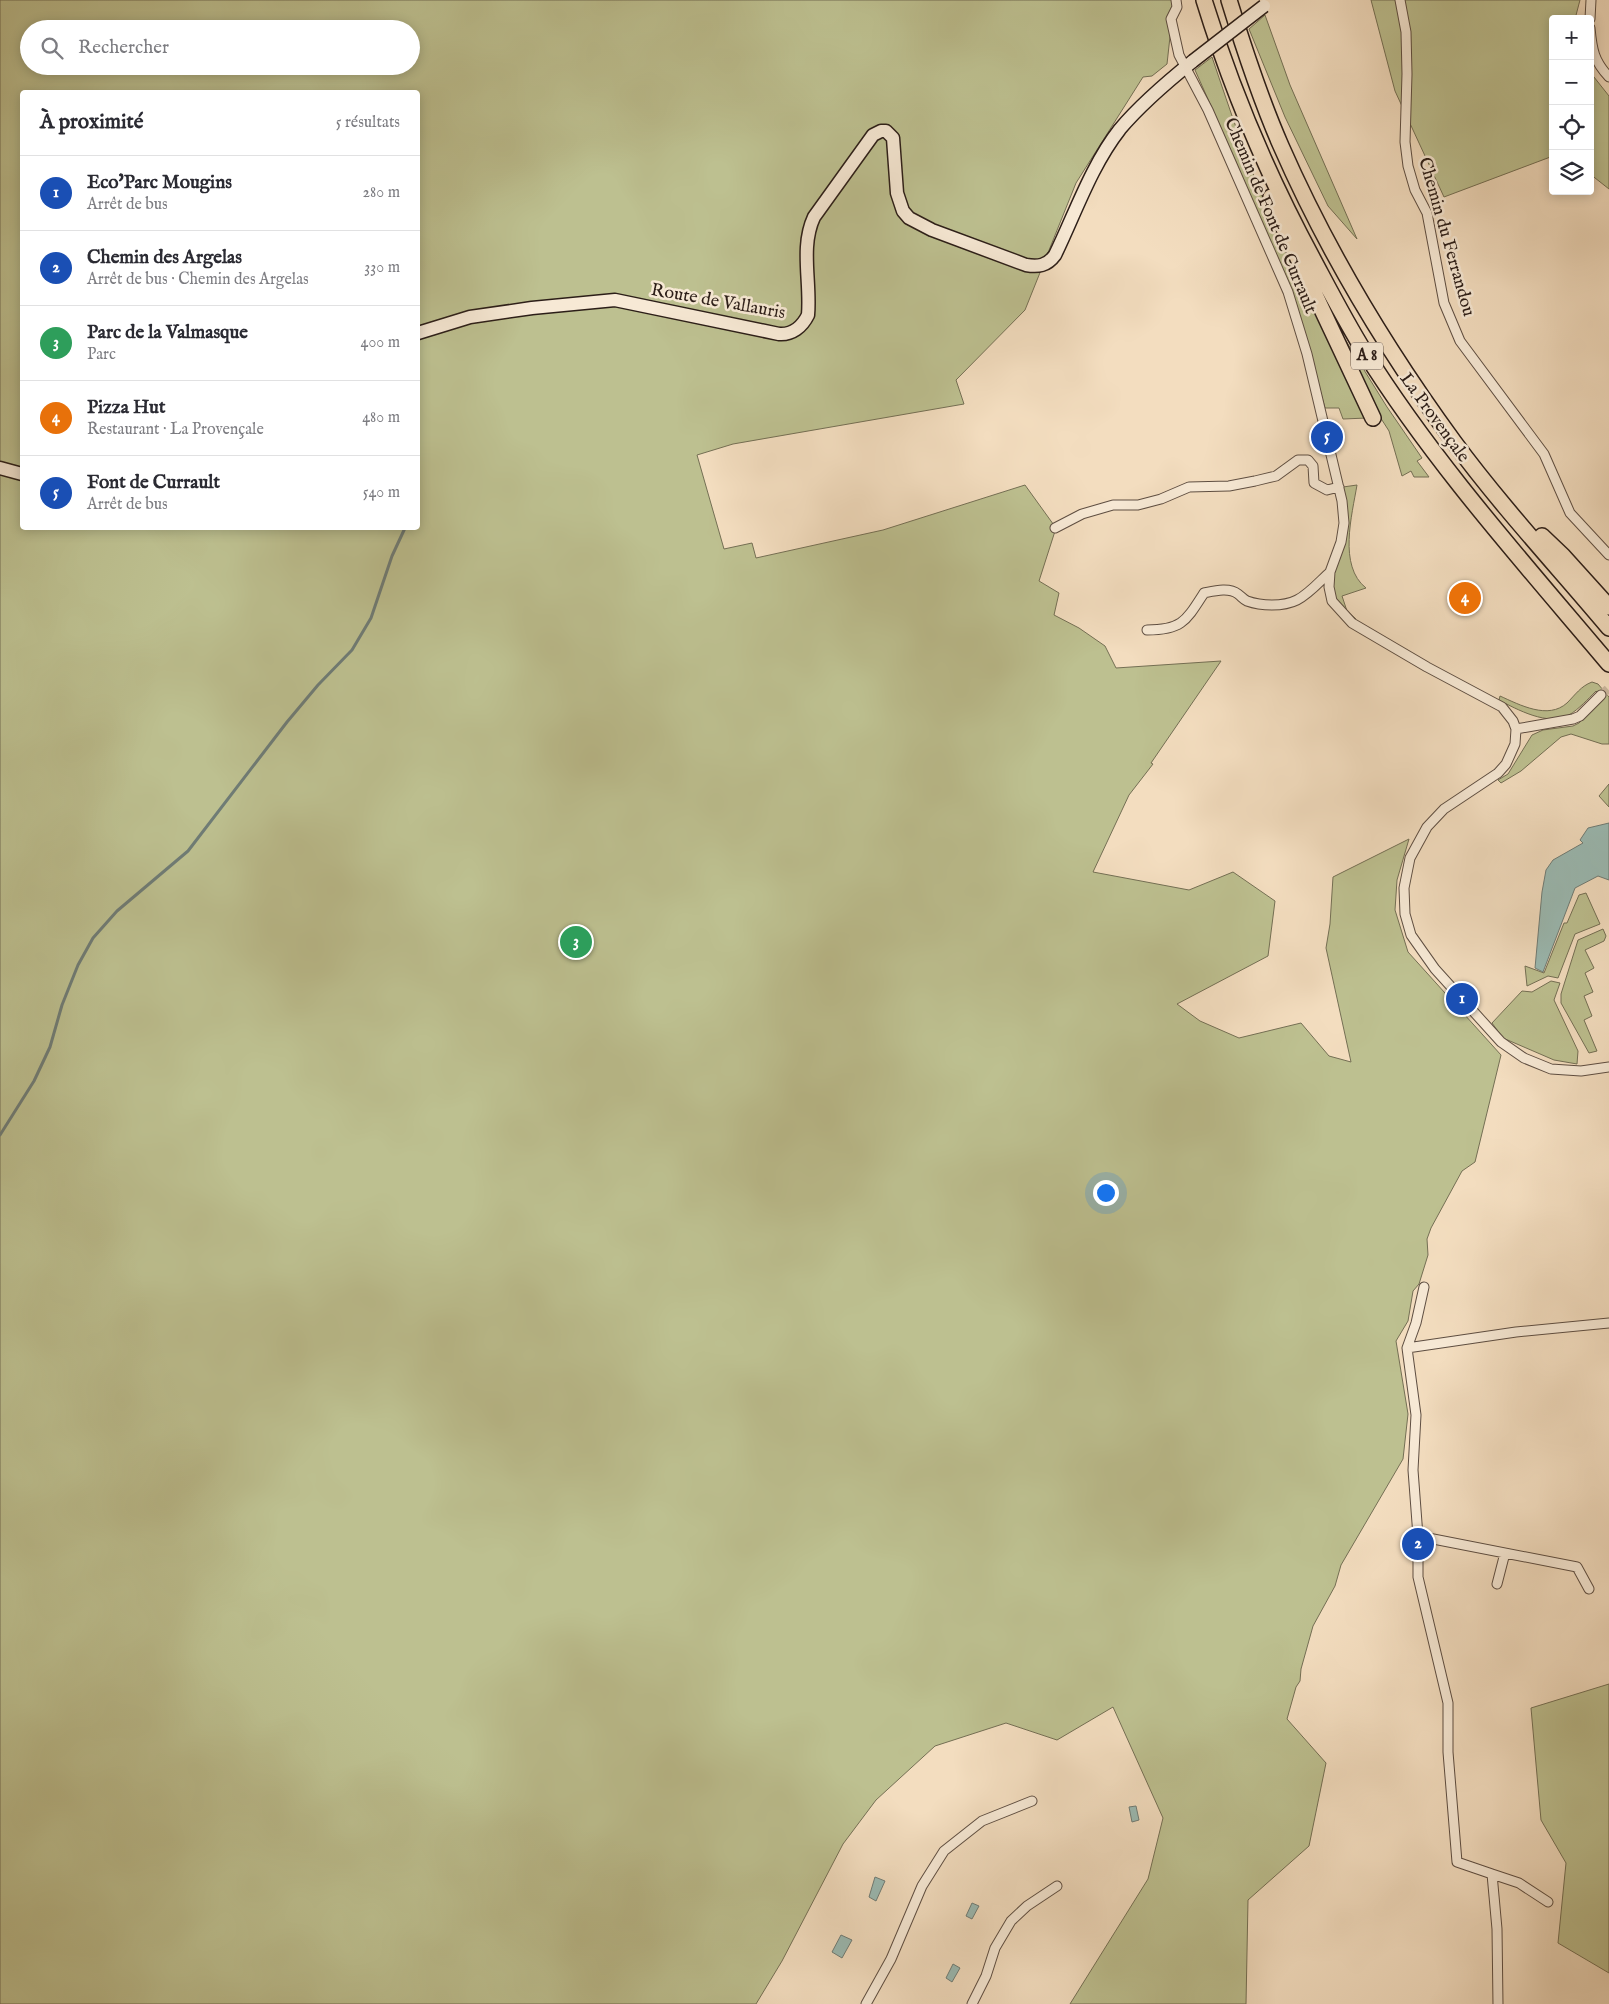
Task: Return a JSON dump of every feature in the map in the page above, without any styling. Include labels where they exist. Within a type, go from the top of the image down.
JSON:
[{"type":"highway","name":"La Provençale","points":[[1204,0],[1257,147],[1286,210],[1364,350],[1438,457],[1609,664]]},
{"type":"highway","name":"La Provençale","points":[[1229,0],[1244,48],[1280,144],[1325,236],[1364,308],[1390,350],[1455,443],[1609,628]]},
{"type":"highway","points":[[1257,147],[1267,188],[1278,216],[1373,418]]},
{"type":"highway","points":[[1487,483],[1563,556],[1609,607]]},
{"type":"main road","name":"Route de Vallauris","points":[[420,332],[470,317],[532,308],[616,300],[779,334],[792,332],[808,315],[807,242],[809,228],[814,217],[873,135],[881,130],[886,131],[893,138],[897,192],[903,211],[909,218],[932,230],[1026,265],[1043,265],[1050,262],[1055,255],[1102,158],[1120,129],[1161,87],[1268,3]]},
{"type":"main road","points":[[0,468],[20,473]]},
{"type":"street","name":"Chemin de Font de Currault","points":[[1176,0],[1176,7],[1171,19],[1179,55],[1189,64],[1288,292],[1307,354],[1339,487],[1344,523],[1342,542],[1330,572],[1329,587],[1332,601],[1352,622],[1427,667],[1502,707],[1513,721],[1516,730]]},
{"type":"street","name":"Chemin du Ferrandou","points":[[1400,0],[1406,32],[1404,142],[1415,190],[1427,213],[1444,303],[1460,341],[1544,454],[1570,513],[1609,555]]},
{"type":"street","points":[[1590,15],[1591,0]]},
{"type":"street","points":[[1594,53],[1598,65],[1609,77]]},
{"type":"street","points":[[1055,528],[1082,514],[1113,505],[1138,505],[1161,499],[1190,487],[1229,486],[1276,476],[1298,460],[1308,460],[1313,466],[1314,482],[1327,490],[1339,487]]},
{"type":"street","points":[[1147,630],[1166,630],[1182,623],[1204,593],[1222,590],[1237,593],[1244,600],[1257,604],[1279,604],[1297,600],[1330,572]]},
{"type":"street","points":[[1600,695],[1580,716],[1573,719],[1516,730],[1515,744],[1506,764],[1498,773],[1444,808],[1427,826],[1410,858],[1404,888],[1405,914],[1410,935],[1435,969],[1501,1042],[1524,1058],[1551,1069],[1581,1071],[1609,1067]]},
{"type":"street","points":[[1424,1287],[1416,1323],[1407,1348],[1416,1414],[1413,1470],[1418,1536],[1418,1577],[1448,1703],[1448,1752],[1457,1862],[1520,1883],[1548,1902]]},
{"type":"street","points":[[1407,1348],[1516,1332],[1609,1323]]},
{"type":"street","points":[[1418,1536],[1577,1567],[1589,1588]]},
{"type":"street","points":[[1497,1584],[1505,1553]]},
{"type":"street","points":[[866,2004],[891,1960],[922,1886],[944,1851],[982,1821],[1032,1801]]},
{"type":"street","points":[[1492,1874],[1497,1929],[1498,2004]]},
{"type":"street","points":[[972,2004],[986,1976],[995,1948],[1011,1921],[1027,1906],[1057,1886]]},
{"type":"green space","points":[[0,0],[1174,0],[1167,64],[1152,76],[1143,77],[1076,183],[1025,310],[956,380],[964,404],[733,444],[697,455],[724,549],[752,543],[756,558],[883,530],[1025,485],[1056,528],[1039,581],[1059,593],[1054,615],[1079,628],[1105,646],[1116,668],[1221,661],[1151,763],[1153,764],[1129,795],[1093,872],[1189,890],[1233,872],[1275,901],[1268,956],[1177,1004],[1200,1021],[1239,1038],[1301,1023],[1329,1056],[1351,1062],[1326,948],[1330,924],[1333,877],[1409,839],[1397,880],[1395,910],[1408,952],[1501,1055],[1475,1162],[1462,1171],[1431,1228],[1427,1239],[1428,1255],[1419,1284],[1413,1291],[1408,1321],[1396,1341],[1408,1414],[1403,1459],[1341,1565],[1335,1586],[1313,1626],[1301,1669],[1300,1681],[1296,1687],[1287,1719],[1326,1763],[1309,1846],[1248,1900],[1246,2004],[1070,2004],[1148,1879],[1163,1818],[1113,1707],[1057,1740],[1006,1723],[935,1746],[876,1800],[843,1844],[782,1961],[756,2004],[0,2004]]},
{"type":"green space","points":[[1371,0],[1580,0],[1576,15],[1549,15],[1549,158],[1444,197],[1395,91]]},
{"type":"green space","points":[[1265,15],[1290,85],[1357,239],[1328,206],[1285,117],[1249,29]]},
{"type":"green space","points":[[1212,57],[1264,202],[1367,418],[1343,419],[1339,408],[1325,408],[1297,306],[1282,267],[1255,211],[1236,162],[1195,70]]},
{"type":"green space","points":[[1594,77],[1609,96],[1609,189],[1594,177]]},
{"type":"green space","points":[[1343,336],[1387,407],[1422,458],[1417,461],[1429,477],[1414,477],[1411,471],[1402,476],[1389,431],[1373,406],[1341,337]]},
{"type":"green space","points":[[1357,485],[1350,525],[1350,554],[1352,567],[1357,578],[1366,588],[1342,596],[1347,611],[1356,619],[1341,607],[1334,593],[1333,585],[1336,568],[1346,537],[1343,487]]},
{"type":"green space","points":[[1592,682],[1598,684],[1609,697],[1609,744],[1602,744],[1571,734],[1561,737],[1521,771],[1501,783],[1498,780],[1508,774],[1532,735],[1543,730],[1573,726],[1579,723],[1604,699],[1596,691],[1569,715],[1552,719],[1523,712],[1499,700],[1500,696],[1525,707],[1543,711],[1551,710],[1567,703],[1581,688]]},
{"type":"green space","points":[[1609,784],[1609,807],[1599,796]]},
{"type":"green space","points":[[1586,893],[1600,924],[1575,934],[1558,978],[1548,976],[1527,986],[1525,966],[1544,973],[1564,923],[1567,923],[1579,895]]},
{"type":"green space","points":[[1603,929],[1606,936],[1604,941],[1585,950],[1594,968],[1585,973],[1593,992],[1584,996],[1592,1016],[1584,1020],[1597,1051],[1589,1053],[1561,1003],[1561,994],[1578,940]]},
{"type":"green space","points":[[1551,981],[1560,983],[1554,1000],[1578,1051],[1577,1064],[1554,1060],[1503,1038],[1492,1023],[1522,991],[1532,992]]},
{"type":"green space","points":[[1609,1684],[1609,1973],[1558,1943],[1566,1863],[1541,1820],[1531,1708]]},
{"type":"water","points":[[1609,823],[1609,880],[1598,876],[1575,888],[1543,972],[1535,968],[1542,892],[1546,870],[1553,860],[1583,843],[1580,840],[1588,828]]},
{"type":"water","points":[[1136,1806],[1139,1820],[1132,1822],[1129,1807]]},
{"type":"water","points":[[875,1877],[885,1881],[876,1901],[869,1897]]},
{"type":"water","points":[[972,1903],[979,1906],[972,1919],[966,1916]]},
{"type":"water","points":[[841,1935],[852,1940],[842,1958],[832,1952]]},
{"type":"water","points":[[953,1964],[960,1968],[952,1982],[946,1978]]},
{"type":"waterway","points":[[0,1135],[34,1081],[50,1047],[62,1005],[78,965],[93,938],[117,911],[188,851],[287,722],[318,685],[352,650],[371,618],[392,556],[404,530]]},
{"type":"tunnel","points":[[1601,695],[1609,688]]},
{"type":"place","name":"Font de Currault","points":[[1327,437]]},
{"type":"place","name":"Pizza Hut","points":[[1465,598]]},
{"type":"place","name":"Parc de la Valmasque","points":[[576,942]]},
{"type":"place","name":"Eco'Parc Mougins","points":[[1462,999]]},
{"type":"place","name":"Chemin des Argelas","points":[[1418,1544]]}]
